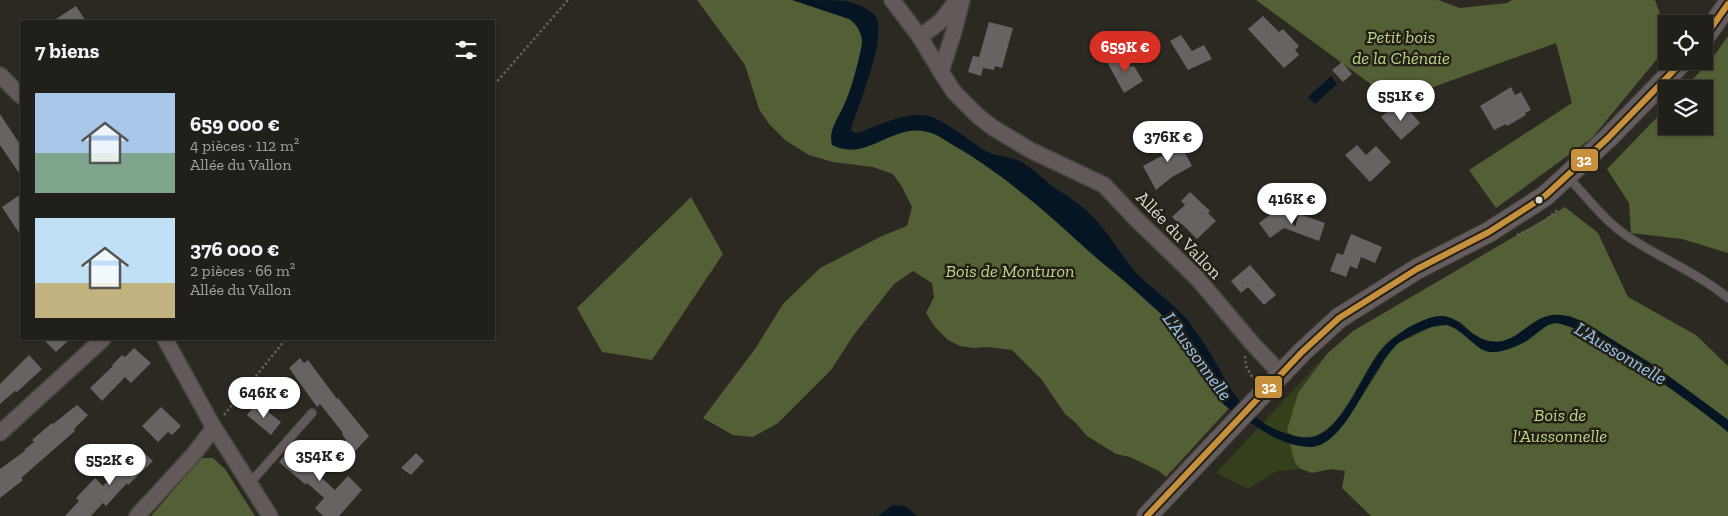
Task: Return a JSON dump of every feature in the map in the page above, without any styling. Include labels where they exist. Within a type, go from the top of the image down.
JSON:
[{"type":"main road","points":[[1713,25],[1728,4]]},
{"type":"main road","points":[[1147,516],[1232,425],[1258,391],[1280,374],[1339,318],[1416,269],[1489,232],[1545,196],[1608,138],[1674,70]]},
{"type":"street","name":"Allée du Vallon","points":[[892,0],[920,36],[940,72],[954,92],[978,116],[992,127],[1030,150],[1104,185],[1197,278],[1280,374]]},
{"type":"street","points":[[920,36],[941,21],[957,0]]},
{"type":"street","points":[[940,72],[962,0]]},
{"type":"street","points":[[0,75],[20,95]]},
{"type":"street","points":[[0,433],[102,340]]},
{"type":"street","points":[[166,340],[214,427],[270,516]]},
{"type":"street","points":[[137,516],[193,454],[214,427]]},
{"type":"street","points":[[193,454],[227,447]]},
{"type":"lane","points":[[1567,176],[1611,224],[1629,238],[1714,286],[1728,298]]},
{"type":"lane","points":[[250,484],[312,413]]},
{"type":"path","points":[[495,84],[568,0]]},
{"type":"path","points":[[1512,236],[1543,223],[1558,210],[1560,205]]},
{"type":"path","points":[[214,427],[285,340]]},
{"type":"path","points":[[1252,343],[1244,357],[1246,366],[1258,391]]},
{"type":"green space","name":"Bois de Monturon","points":[[697,0],[818,0],[873,20],[838,140],[926,118],[1053,203],[1178,321],[1233,404],[1166,477],[1159,471],[1130,457],[1116,454],[1087,436],[1065,414],[1042,380],[1012,350],[960,346],[948,340],[935,327],[926,313],[934,297],[932,283],[913,271],[894,284],[853,336],[831,370],[778,423],[753,437],[733,435],[703,418],[755,349],[783,304],[820,268],[882,236],[907,226],[912,207],[893,174],[873,167],[833,162],[809,155],[785,140],[769,124],[759,109],[745,65]]},
{"type":"green space","name":"Petit bois de la Chênaie","points":[[1256,0],[1438,0],[1460,8],[1507,3],[1512,0],[1655,0],[1660,15],[1658,15],[1658,58],[1592,138],[1496,208],[1469,170],[1572,103],[1556,43],[1394,101]]},
{"type":"green space","points":[[1728,36],[1728,253],[1682,239],[1631,233],[1629,203],[1607,169],[1658,116],[1658,135],[1713,135],[1713,80],[1692,80],[1701,70],[1713,70],[1714,56]]},
{"type":"green space","points":[[691,197],[723,254],[652,360],[602,352],[577,308]]},
{"type":"green space","points":[[1565,207],[1598,233],[1628,297],[1696,335],[1728,366],[1728,420],[1654,365],[1587,324],[1570,316],[1536,322],[1515,337],[1500,342],[1486,341],[1472,333],[1460,322],[1445,316],[1397,336],[1380,350],[1348,404],[1336,420],[1322,432],[1307,437],[1288,433],[1287,430],[1298,393],[1327,354],[1353,331]]},
{"type":"green space","name":"Bois de l'Aussonnelle","points":[[1556,323],[1586,334],[1629,361],[1687,400],[1728,432],[1728,516],[1371,516],[1342,488],[1345,471],[1331,469],[1312,473],[1301,469],[1295,463],[1290,444],[1313,447],[1322,444],[1345,423],[1388,355],[1398,343],[1431,327],[1447,325],[1456,329],[1480,348],[1491,352],[1511,348],[1526,341],[1548,325]]},
{"type":"green space","points":[[1327,354],[1298,393],[1287,430],[1295,463],[1301,469],[1277,471],[1248,489],[1216,473]]},
{"type":"green space","points":[[201,458],[213,458],[225,469],[255,516],[151,516]]},
{"type":"water","name":"L'Aussonnelle","points":[[792,0],[846,1],[866,9],[876,17],[878,40],[875,55],[851,129],[852,132],[858,133],[902,117],[928,116],[949,126],[989,153],[1022,162],[1095,219],[1140,277],[1172,304],[1189,322],[1237,398],[1260,420],[1276,430],[1305,438],[1317,436],[1327,430],[1345,409],[1383,348],[1402,331],[1424,320],[1435,316],[1445,316],[1460,323],[1480,338],[1498,342],[1507,340],[1544,317],[1561,315],[1585,323],[1658,369],[1728,420],[1728,432],[1643,369],[1570,327],[1556,323],[1552,324],[1544,327],[1520,345],[1490,352],[1484,351],[1454,328],[1442,325],[1410,336],[1389,352],[1348,419],[1324,443],[1310,447],[1290,444],[1281,440],[1229,409],[1214,393],[1186,340],[1174,326],[1037,205],[988,167],[935,134],[915,130],[903,132],[856,149],[844,149],[832,145],[832,129],[852,83],[862,42],[861,35],[849,19]]},
{"type":"water","points":[[1331,76],[1337,84],[1315,104],[1308,97]]},
{"type":"water","points":[[893,505],[905,506],[917,516],[878,516]]},
{"type":"building","points":[[76,6],[85,20],[55,20]]},
{"type":"building","points":[[1263,16],[1279,32],[1283,29],[1299,46],[1295,50],[1299,55],[1284,68],[1248,29]]},
{"type":"building","points":[[989,22],[1013,28],[1002,68],[995,66],[994,70],[983,68],[981,76],[968,72],[973,56],[979,57]]},
{"type":"building","points":[[1181,35],[1192,51],[1204,45],[1212,59],[1188,70],[1170,41]]},
{"type":"building","points":[[1122,53],[1131,67],[1134,66],[1143,81],[1124,93],[1107,62]]},
{"type":"building","points":[[1342,62],[1352,74],[1343,82],[1332,70]]},
{"type":"building","points":[[1511,87],[1515,95],[1521,92],[1531,110],[1507,126],[1506,124],[1494,130],[1480,106]]},
{"type":"building","points":[[1394,106],[1399,113],[1406,107],[1420,123],[1401,140],[1381,117]]},
{"type":"building","points":[[0,114],[20,144],[20,175],[0,145]]},
{"type":"building","points":[[1175,134],[1192,166],[1172,177],[1156,190],[1143,166],[1167,153],[1161,141]]},
{"type":"building","points":[[1357,145],[1366,155],[1376,146],[1391,162],[1370,182],[1345,155]]},
{"type":"building","points":[[1190,192],[1210,211],[1208,213],[1216,221],[1197,239],[1172,217],[1185,205],[1181,201]]},
{"type":"building","points":[[20,195],[20,234],[2,207]]},
{"type":"building","points":[[1281,207],[1295,227],[1299,214],[1325,223],[1319,241],[1284,228],[1270,238],[1259,223]]},
{"type":"building","points":[[1351,234],[1382,247],[1375,263],[1361,257],[1357,269],[1350,266],[1346,277],[1330,271],[1337,253],[1343,255]]},
{"type":"building","points":[[1250,265],[1276,295],[1264,305],[1248,287],[1241,293],[1231,281]]},
{"type":"building","points":[[44,340],[69,340],[56,352]]},
{"type":"building","points":[[134,348],[151,363],[131,383],[125,377],[102,401],[90,388],[122,355],[125,357]]},
{"type":"building","points":[[29,355],[42,369],[17,392],[15,391],[0,404],[0,384]]},
{"type":"building","points":[[300,358],[304,363],[308,360],[337,399],[369,436],[347,460],[336,447],[346,440],[343,433],[320,404],[317,407],[289,368]]},
{"type":"building","points":[[77,405],[88,415],[74,429],[75,431],[21,478],[23,480],[0,498],[0,469],[25,451],[34,442],[32,440],[52,423]]},
{"type":"building","points":[[255,405],[261,410],[263,408],[281,422],[271,435],[247,415]]},
{"type":"building","points":[[161,407],[181,426],[172,435],[168,432],[158,442],[142,426]]},
{"type":"building","points":[[297,441],[312,455],[308,462],[318,472],[316,473],[335,490],[348,476],[362,490],[339,516],[323,516],[315,508],[324,498],[279,462]]},
{"type":"building","points":[[139,448],[153,461],[128,485],[127,483],[106,506],[103,503],[91,516],[65,516],[79,501],[76,498],[95,478],[103,486]]},
{"type":"building","points":[[416,453],[424,461],[411,475],[401,468]]},
{"type":"transit line","name":"32","points":[[1713,25],[1728,4]]},
{"type":"transit line","name":"32","points":[[1147,516],[1302,352],[1339,318],[1417,269],[1489,232],[1545,196],[1608,138],[1674,70]]}]
